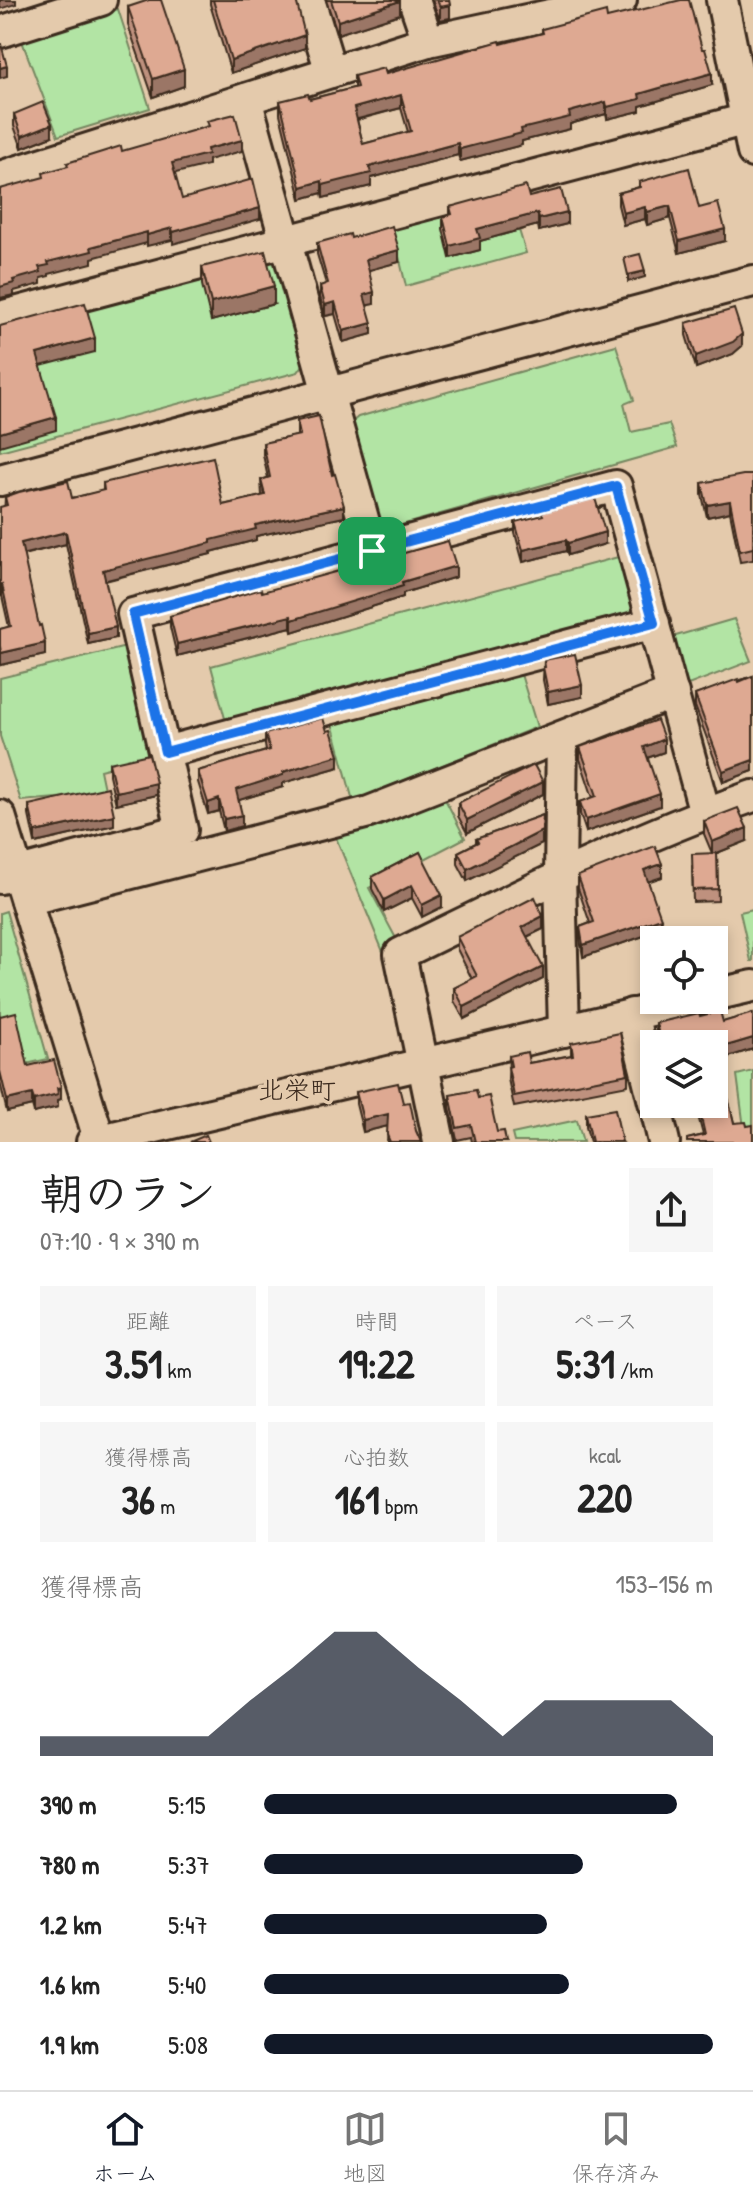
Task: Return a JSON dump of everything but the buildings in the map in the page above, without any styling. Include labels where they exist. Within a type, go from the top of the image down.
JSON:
[{"type":"street","points":[[0,32],[101,0]]},
{"type":"street","points":[[309,0],[331,72]]},
{"type":"street","points":[[414,0],[428,41]]},
{"type":"street","points":[[0,177],[524,9],[621,0]]},
{"type":"street","points":[[722,0],[744,61],[747,119],[753,152]]},
{"type":"street","points":[[246,99],[372,551]]},
{"type":"street","points":[[0,317],[747,119]]},
{"type":"street","points":[[0,480],[753,281]]},
{"type":"street","points":[[15,884],[182,830],[133,614],[616,486],[705,813]]},
{"type":"street","points":[[165,752],[654,623]]},
{"type":"street","points":[[15,884],[369,812],[673,693]]},
{"type":"street","points":[[562,737],[560,876],[564,1031]]},
{"type":"street","points":[[439,1142],[400,954],[560,876],[705,813],[753,796]]},
{"type":"street","points":[[0,816],[15,884],[97,1141],[640,1012]]},
{"type":"street","points":[[728,992],[753,986]]},
{"type":"street","points":[[632,1014],[640,1046]]},
{"type":"street","points":[[658,1118],[664,1142]]},
{"type":"green space","points":[[118,9],[150,108],[58,136],[22,41]]},
{"type":"green space","points":[[509,197],[526,253],[406,286],[392,227]]},
{"type":"green space","points":[[271,261],[281,268],[306,361],[298,372],[0,451],[0,396],[9,331]]},
{"type":"green space","points":[[616,345],[634,400],[624,404],[631,432],[669,424],[677,447],[391,528],[379,522],[352,422],[358,417]]},
{"type":"green space","points":[[622,556],[638,604],[628,617],[227,726],[211,666]]},
{"type":"green space","points":[[734,619],[751,661],[683,687],[669,638]]},
{"type":"green space","points":[[126,647],[151,757],[100,770],[105,794],[21,801],[0,736],[0,678]]},
{"type":"green space","points":[[520,671],[537,727],[353,801],[332,723]]},
{"type":"green space","points":[[442,793],[465,838],[369,888],[399,944],[384,954],[334,833]]},
{"type":"green space","points":[[753,909],[753,961],[751,961],[740,912]]},
{"type":"green space","points":[[6,911],[48,1059],[0,1070],[0,913]]},
{"type":"green space","points":[[753,1071],[753,1126],[744,1128],[737,1075]]},
{"type":"green space","points":[[577,1120],[583,1142],[514,1142],[512,1134]]},
{"type":"district","name":"北栄町","points":[[297,1089]]},
{"type":"route","points":[[616,486],[654,623],[165,752],[133,614],[372,551],[616,486]]}]
